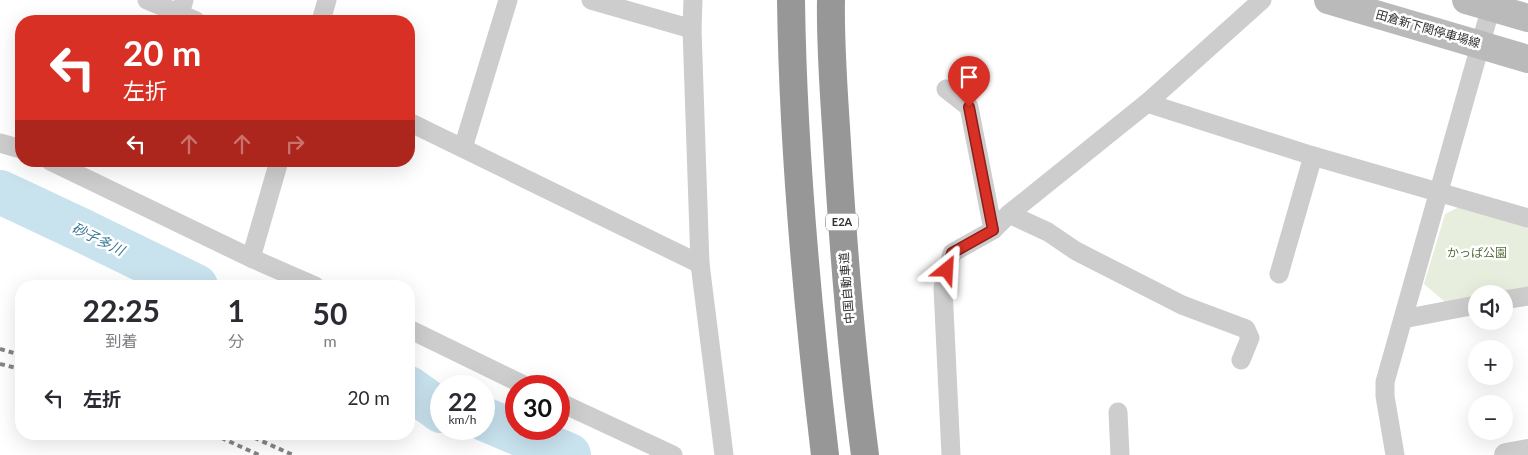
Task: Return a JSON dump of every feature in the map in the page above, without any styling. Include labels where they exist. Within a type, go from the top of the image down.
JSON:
[{"type":"highway","points":[[791,0],[802,230],[824,446]]},
{"type":"highway","name":"中国自動車道","points":[[831,0],[830,38],[842,228],[851,335],[864,449]]},
{"type":"main road","name":"田倉新下関停車場線","points":[[1328,0],[1528,59]]},
{"type":"main road","points":[[1483,2],[1528,18]]},
{"type":"street","points":[[147,0],[186,12]]},
{"type":"street","points":[[323,15],[328,0]]},
{"type":"street","points":[[463,148],[508,0]]},
{"type":"street","points":[[591,0],[692,29]]},
{"type":"street","points":[[693,0],[692,29],[700,264],[724,455]]},
{"type":"street","points":[[951,455],[943,288],[952,253],[993,230],[1009,214],[1147,103],[1262,0]]},
{"type":"street","points":[[1395,455],[1385,382],[1479,45],[1483,2]]},
{"type":"street","points":[[946,89],[969,107],[993,230]]},
{"type":"street","points":[[1147,103],[1314,156],[1528,218]]},
{"type":"street","points":[[415,125],[700,264]]},
{"type":"street","points":[[0,142],[15,147]]},
{"type":"street","points":[[1279,274],[1314,156]]},
{"type":"street","points":[[62,167],[251,258],[301,280]]},
{"type":"street","points":[[251,258],[278,167]]},
{"type":"street","points":[[1009,214],[1048,232],[1076,252],[1182,305],[1246,329],[1250,338],[1241,360]]},
{"type":"street","points":[[1513,298],[1528,296]]},
{"type":"street","points":[[1403,319],[1468,307]]},
{"type":"street","points":[[415,332],[505,376]]},
{"type":"street","points":[[570,407],[673,455]]},
{"type":"street","points":[[1118,412],[1120,455]]},
{"type":"street","points":[[1506,455],[1528,450]]},
{"type":"green space","name":"かっぱ公園","points":[[1461,206],[1528,226],[1528,287],[1513,290],[1513,285],[1468,285],[1468,298],[1445,302],[1424,284],[1445,214]]},
{"type":"waterway","name":"砂子多川","points":[[0,192],[184,280]]},
{"type":"waterway","name":"砂子多川","points":[[415,392],[430,403]]},
{"type":"waterway","name":"砂子多川","points":[[495,424],[569,455]]},
{"type":"railway","points":[[0,349],[15,353]]},
{"type":"railway","points":[[0,364],[15,368]]},
{"type":"railway","points":[[226,440],[259,455]]},
{"type":"railway","points":[[259,440],[293,455]]},
{"type":"route","points":[[947,270],[952,253],[993,230],[969,107]]}]
